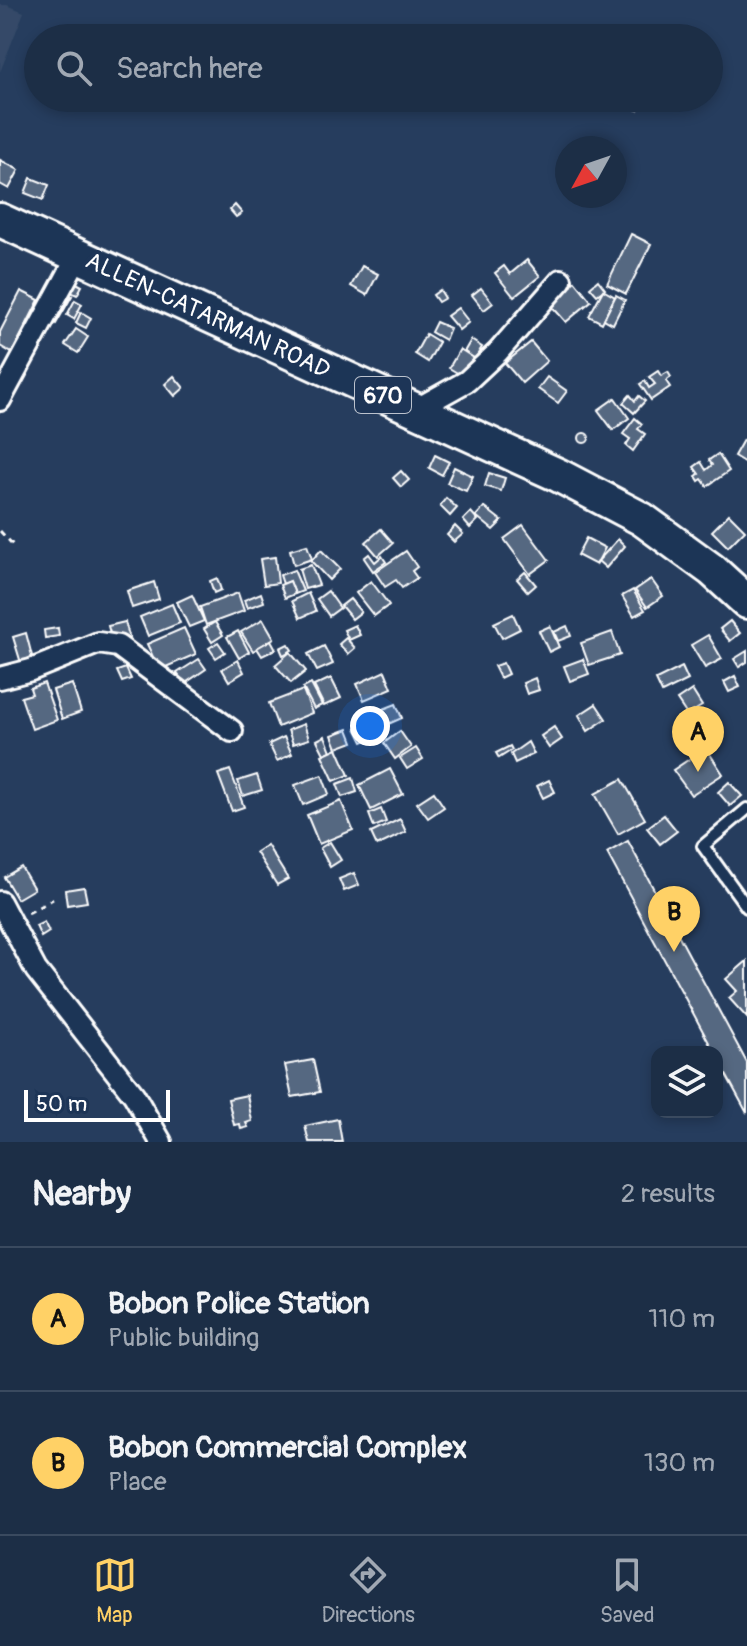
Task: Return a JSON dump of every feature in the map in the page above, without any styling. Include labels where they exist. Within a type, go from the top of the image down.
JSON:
[{"type":"main road","name":"ALLEN-CATARMAN ROAD","points":[[0,220],[558,475],[642,519],[712,570],[747,602]]},
{"type":"street","points":[[0,400],[78,256]]},
{"type":"street","points":[[415,410],[467,381],[498,352],[561,280]]},
{"type":"street","points":[[0,678],[31,670],[98,643],[118,646],[232,731]]},
{"type":"street","points":[[0,902],[36,970],[134,1095],[161,1142]]},
{"type":"lane","points":[[747,809],[703,846],[747,907]]},
{"type":"path","points":[[0,531],[13,545]]},
{"type":"path","points":[[12,925],[53,899]]},
{"type":"shaded area","points":[[0,5],[24,12],[0,72]]},
{"type":"building","points":[[0,160],[19,170],[9,189],[0,184]]},
{"type":"building","points":[[31,178],[49,185],[43,200],[25,193]]},
{"type":"building","points":[[235,205],[242,213],[236,217],[230,210]]},
{"type":"building","points":[[631,234],[651,244],[626,294],[607,284]]},
{"type":"building","points":[[527,260],[540,276],[514,297],[495,273],[504,266],[510,274]]},
{"type":"building","points":[[362,266],[378,274],[367,295],[351,286]]},
{"type":"building","points":[[69,279],[82,286],[77,295],[64,289]]},
{"type":"building","points":[[598,280],[605,289],[597,295],[590,287]]},
{"type":"building","points":[[575,281],[591,301],[566,322],[549,303]]},
{"type":"building","points":[[481,288],[493,303],[484,310],[472,295]]},
{"type":"building","points":[[440,290],[445,298],[438,302],[433,295]]},
{"type":"building","points":[[603,290],[615,297],[602,323],[589,316]]},
{"type":"building","points":[[21,291],[39,300],[12,353],[0,346],[0,332]]},
{"type":"building","points":[[63,291],[72,296],[56,324],[47,319]]},
{"type":"building","points":[[616,295],[625,300],[613,324],[604,319]]},
{"type":"building","points":[[75,300],[82,304],[74,319],[67,315]]},
{"type":"building","points":[[458,308],[469,322],[459,330],[447,316]]},
{"type":"building","points":[[81,312],[91,318],[86,328],[76,323]]},
{"type":"building","points":[[436,322],[450,328],[445,340],[431,332]]},
{"type":"building","points":[[76,329],[88,337],[78,353],[65,345]]},
{"type":"building","points":[[426,334],[439,342],[428,362],[415,354]]},
{"type":"building","points":[[471,340],[482,347],[475,359],[464,352]]},
{"type":"building","points":[[531,342],[547,361],[522,383],[505,363]]},
{"type":"building","points":[[460,349],[477,360],[466,378],[449,368]]},
{"type":"building","points":[[658,371],[661,376],[668,372],[671,377],[666,381],[670,387],[651,400],[640,384],[645,381],[649,388],[655,384],[649,377]]},
{"type":"building","points":[[174,376],[184,388],[175,396],[165,384]]},
{"type":"building","points":[[547,377],[567,391],[558,403],[538,389]]},
{"type":"building","points":[[630,395],[635,401],[639,396],[645,401],[634,413],[623,403]]},
{"type":"building","points":[[615,398],[629,418],[613,430],[598,410]]},
{"type":"building","points":[[635,418],[642,424],[638,429],[645,434],[633,451],[626,445],[630,439],[623,434]]},
{"type":"building","points":[[584,433],[589,438],[584,443],[579,438]]},
{"type":"building","points":[[743,440],[747,443],[747,464],[734,456]]},
{"type":"building","points":[[718,454],[729,471],[707,486],[702,479],[699,481],[694,467],[701,462],[706,470],[712,465],[709,460]]},
{"type":"building","points":[[435,455],[449,462],[442,475],[429,468]]},
{"type":"building","points":[[454,467],[473,476],[466,491],[447,483]]},
{"type":"building","points":[[401,471],[409,480],[401,487],[393,478]]},
{"type":"building","points":[[489,473],[505,478],[501,491],[485,486]]},
{"type":"building","points":[[446,498],[457,508],[450,516],[440,506]]},
{"type":"building","points":[[484,507],[502,521],[493,530],[476,516]]},
{"type":"building","points":[[471,512],[478,520],[470,528],[463,520]]},
{"type":"building","points":[[729,514],[745,530],[728,547],[712,531]]},
{"type":"building","points":[[523,525],[549,560],[530,574],[504,539]]},
{"type":"building","points":[[455,526],[463,534],[454,542],[447,535]]},
{"type":"building","points":[[381,529],[393,543],[378,556],[366,542]]},
{"type":"building","points":[[586,538],[605,548],[596,565],[577,555]]},
{"type":"building","points":[[618,539],[625,546],[606,568],[598,561]]},
{"type":"building","points":[[307,545],[312,559],[294,565],[290,550]]},
{"type":"building","points":[[321,550],[340,569],[329,580],[311,561]]},
{"type":"building","points":[[406,551],[417,567],[412,571],[417,578],[402,588],[396,580],[385,587],[375,572]]},
{"type":"building","points":[[369,554],[375,562],[382,556],[386,562],[373,571],[364,558]]},
{"type":"building","points":[[275,557],[278,583],[264,585],[260,559]]},
{"type":"building","points":[[311,565],[319,585],[305,589],[299,569]]},
{"type":"building","points":[[294,570],[303,591],[295,594],[290,581],[283,584],[280,575]]},
{"type":"building","points":[[525,572],[536,585],[528,592],[517,579]]},
{"type":"building","points":[[217,578],[221,590],[214,593],[210,581]]},
{"type":"building","points":[[651,579],[663,596],[647,607],[635,590]]},
{"type":"building","points":[[290,581],[295,594],[285,598],[280,585]]},
{"type":"building","points":[[371,581],[389,605],[374,616],[356,593]]},
{"type":"building","points":[[154,582],[159,599],[132,608],[127,591]]},
{"type":"building","points":[[633,590],[645,610],[634,616],[622,596]]},
{"type":"building","points":[[328,591],[340,608],[329,616],[317,599]]},
{"type":"building","points":[[238,593],[244,611],[206,625],[200,607]]},
{"type":"building","points":[[261,593],[264,602],[247,608],[244,600]]},
{"type":"building","points":[[308,593],[316,611],[300,618],[292,601]]},
{"type":"building","points":[[192,595],[204,621],[189,627],[177,602]]},
{"type":"building","points":[[350,599],[361,612],[352,619],[341,606]]},
{"type":"building","points":[[172,604],[180,623],[148,636],[140,617]]},
{"type":"building","points":[[513,614],[520,629],[502,638],[494,623]]},
{"type":"building","points":[[263,619],[274,638],[253,651],[241,632]]},
{"type":"building","points":[[730,621],[740,633],[730,641],[720,629]]},
{"type":"building","points":[[125,622],[130,639],[113,644],[108,626]]},
{"type":"building","points":[[215,622],[223,635],[212,642],[204,629]]},
{"type":"building","points":[[355,625],[360,635],[349,640],[344,630]]},
{"type":"building","points":[[550,626],[559,647],[549,652],[539,631]]},
{"type":"building","points":[[567,626],[571,636],[558,641],[554,632]]},
{"type":"building","points":[[58,628],[59,636],[45,638],[44,630]]},
{"type":"building","points":[[184,628],[196,654],[159,670],[147,644]]},
{"type":"building","points":[[238,631],[249,652],[239,658],[227,637]]},
{"type":"building","points":[[612,632],[620,655],[589,665],[581,643]]},
{"type":"building","points":[[26,633],[33,660],[21,663],[13,637]]},
{"type":"building","points":[[708,635],[722,659],[705,668],[691,645]]},
{"type":"building","points":[[346,638],[355,648],[348,654],[339,644]]},
{"type":"building","points":[[271,640],[276,649],[262,656],[257,648]]},
{"type":"building","points":[[218,642],[225,652],[216,658],[209,648]]},
{"type":"building","points":[[288,644],[292,650],[283,655],[280,648]]},
{"type":"building","points":[[324,646],[333,664],[317,671],[308,654]]},
{"type":"building","points":[[747,651],[747,662],[739,667],[734,659]]},
{"type":"building","points":[[290,652],[306,671],[291,683],[275,665]]},
{"type":"building","points":[[199,659],[206,669],[184,684],[177,673]]},
{"type":"building","points":[[583,659],[589,674],[570,681],[564,666]]},
{"type":"building","points":[[238,660],[244,672],[229,681],[222,669]]},
{"type":"building","points":[[503,663],[508,674],[500,678],[494,666]]},
{"type":"building","points":[[682,667],[688,680],[662,693],[656,680]]},
{"type":"building","points":[[126,668],[131,679],[122,682],[117,671]]},
{"type":"building","points":[[385,671],[392,688],[364,700],[357,684]]},
{"type":"building","points":[[735,676],[740,687],[729,692],[724,682]]},
{"type":"building","points":[[331,678],[341,698],[324,706],[314,686]]},
{"type":"building","points":[[535,678],[539,690],[527,694],[523,683]]},
{"type":"building","points":[[44,683],[57,720],[32,729],[21,697],[32,694],[30,688]]},
{"type":"building","points":[[72,684],[81,712],[62,719],[53,690]]},
{"type":"building","points":[[311,684],[322,705],[314,709],[303,688]]},
{"type":"building","points":[[303,690],[312,713],[278,727],[269,703]]},
{"type":"building","points":[[692,690],[702,706],[687,715],[677,700]]},
{"type":"building","points":[[396,704],[402,718],[384,726],[378,711]]},
{"type":"building","points":[[596,704],[606,719],[588,731],[579,715]]},
{"type":"building","points":[[377,719],[383,733],[363,742],[356,728]]},
{"type":"building","points":[[304,724],[309,739],[293,744],[288,730]]},
{"type":"building","points":[[554,727],[562,739],[549,748],[541,736]]},
{"type":"building","points":[[348,729],[353,742],[337,748],[332,735]]},
{"type":"building","points":[[400,731],[411,747],[395,759],[384,743]]},
{"type":"building","points":[[325,736],[331,751],[324,754],[317,740]]},
{"type":"building","points":[[284,737],[292,754],[277,761],[269,744]]},
{"type":"building","points":[[528,742],[534,754],[515,763],[511,754]]},
{"type":"building","points":[[510,746],[512,750],[499,758],[496,753]]},
{"type":"building","points":[[337,748],[349,775],[334,781],[322,755]]},
{"type":"building","points":[[416,748],[423,759],[407,769],[400,758]]},
{"type":"building","points":[[706,748],[723,774],[691,795],[673,770]]},
{"type":"building","points":[[390,769],[403,794],[371,810],[359,785]]},
{"type":"building","points":[[230,770],[244,807],[232,811],[218,774]]},
{"type":"building","points":[[257,775],[262,790],[243,796],[238,781]]},
{"type":"building","points":[[322,775],[329,794],[303,805],[295,785]]},
{"type":"building","points":[[353,778],[357,792],[342,797],[337,784]]},
{"type":"building","points":[[622,779],[645,819],[618,834],[595,794]]},
{"type":"building","points":[[549,780],[555,792],[543,798],[537,786]]},
{"type":"building","points":[[729,782],[742,796],[730,806],[718,792]]},
{"type":"building","points":[[434,792],[444,807],[428,818],[417,803]]},
{"type":"building","points":[[341,801],[353,830],[319,844],[307,815]]},
{"type":"building","points":[[381,809],[386,822],[374,827],[369,814]]},
{"type":"building","points":[[664,815],[677,831],[660,844],[647,828]]},
{"type":"building","points":[[400,819],[406,832],[377,846],[371,833]]},
{"type":"building","points":[[628,841],[747,1063],[747,1113],[723,1069],[723,1046],[711,1046],[607,853]]},
{"type":"building","points":[[330,842],[341,860],[330,867],[320,848]]},
{"type":"building","points":[[267,845],[288,879],[277,885],[256,852]]},
{"type":"building","points":[[21,867],[34,889],[17,899],[4,877]]},
{"type":"building","points":[[354,873],[359,885],[344,891],[339,879]]},
{"type":"building","points":[[84,887],[87,902],[67,905],[65,890]]},
{"type":"building","points":[[44,922],[49,932],[41,937],[36,926]]},
{"type":"building","points":[[747,961],[747,1018],[729,998],[737,991],[726,979]]},
{"type":"building","points":[[313,1060],[320,1092],[292,1097],[285,1065]]},
{"type":"building","points":[[247,1095],[252,1121],[246,1123],[248,1127],[241,1129],[240,1124],[234,1125],[228,1099]]},
{"type":"building","points":[[338,1119],[342,1142],[309,1142],[305,1126]]},
{"type":"place","name":"Bobon Police Station","points":[[698,772]]},
{"type":"place","name":"Bobon Commercial Complex","points":[[674,952]]}]
